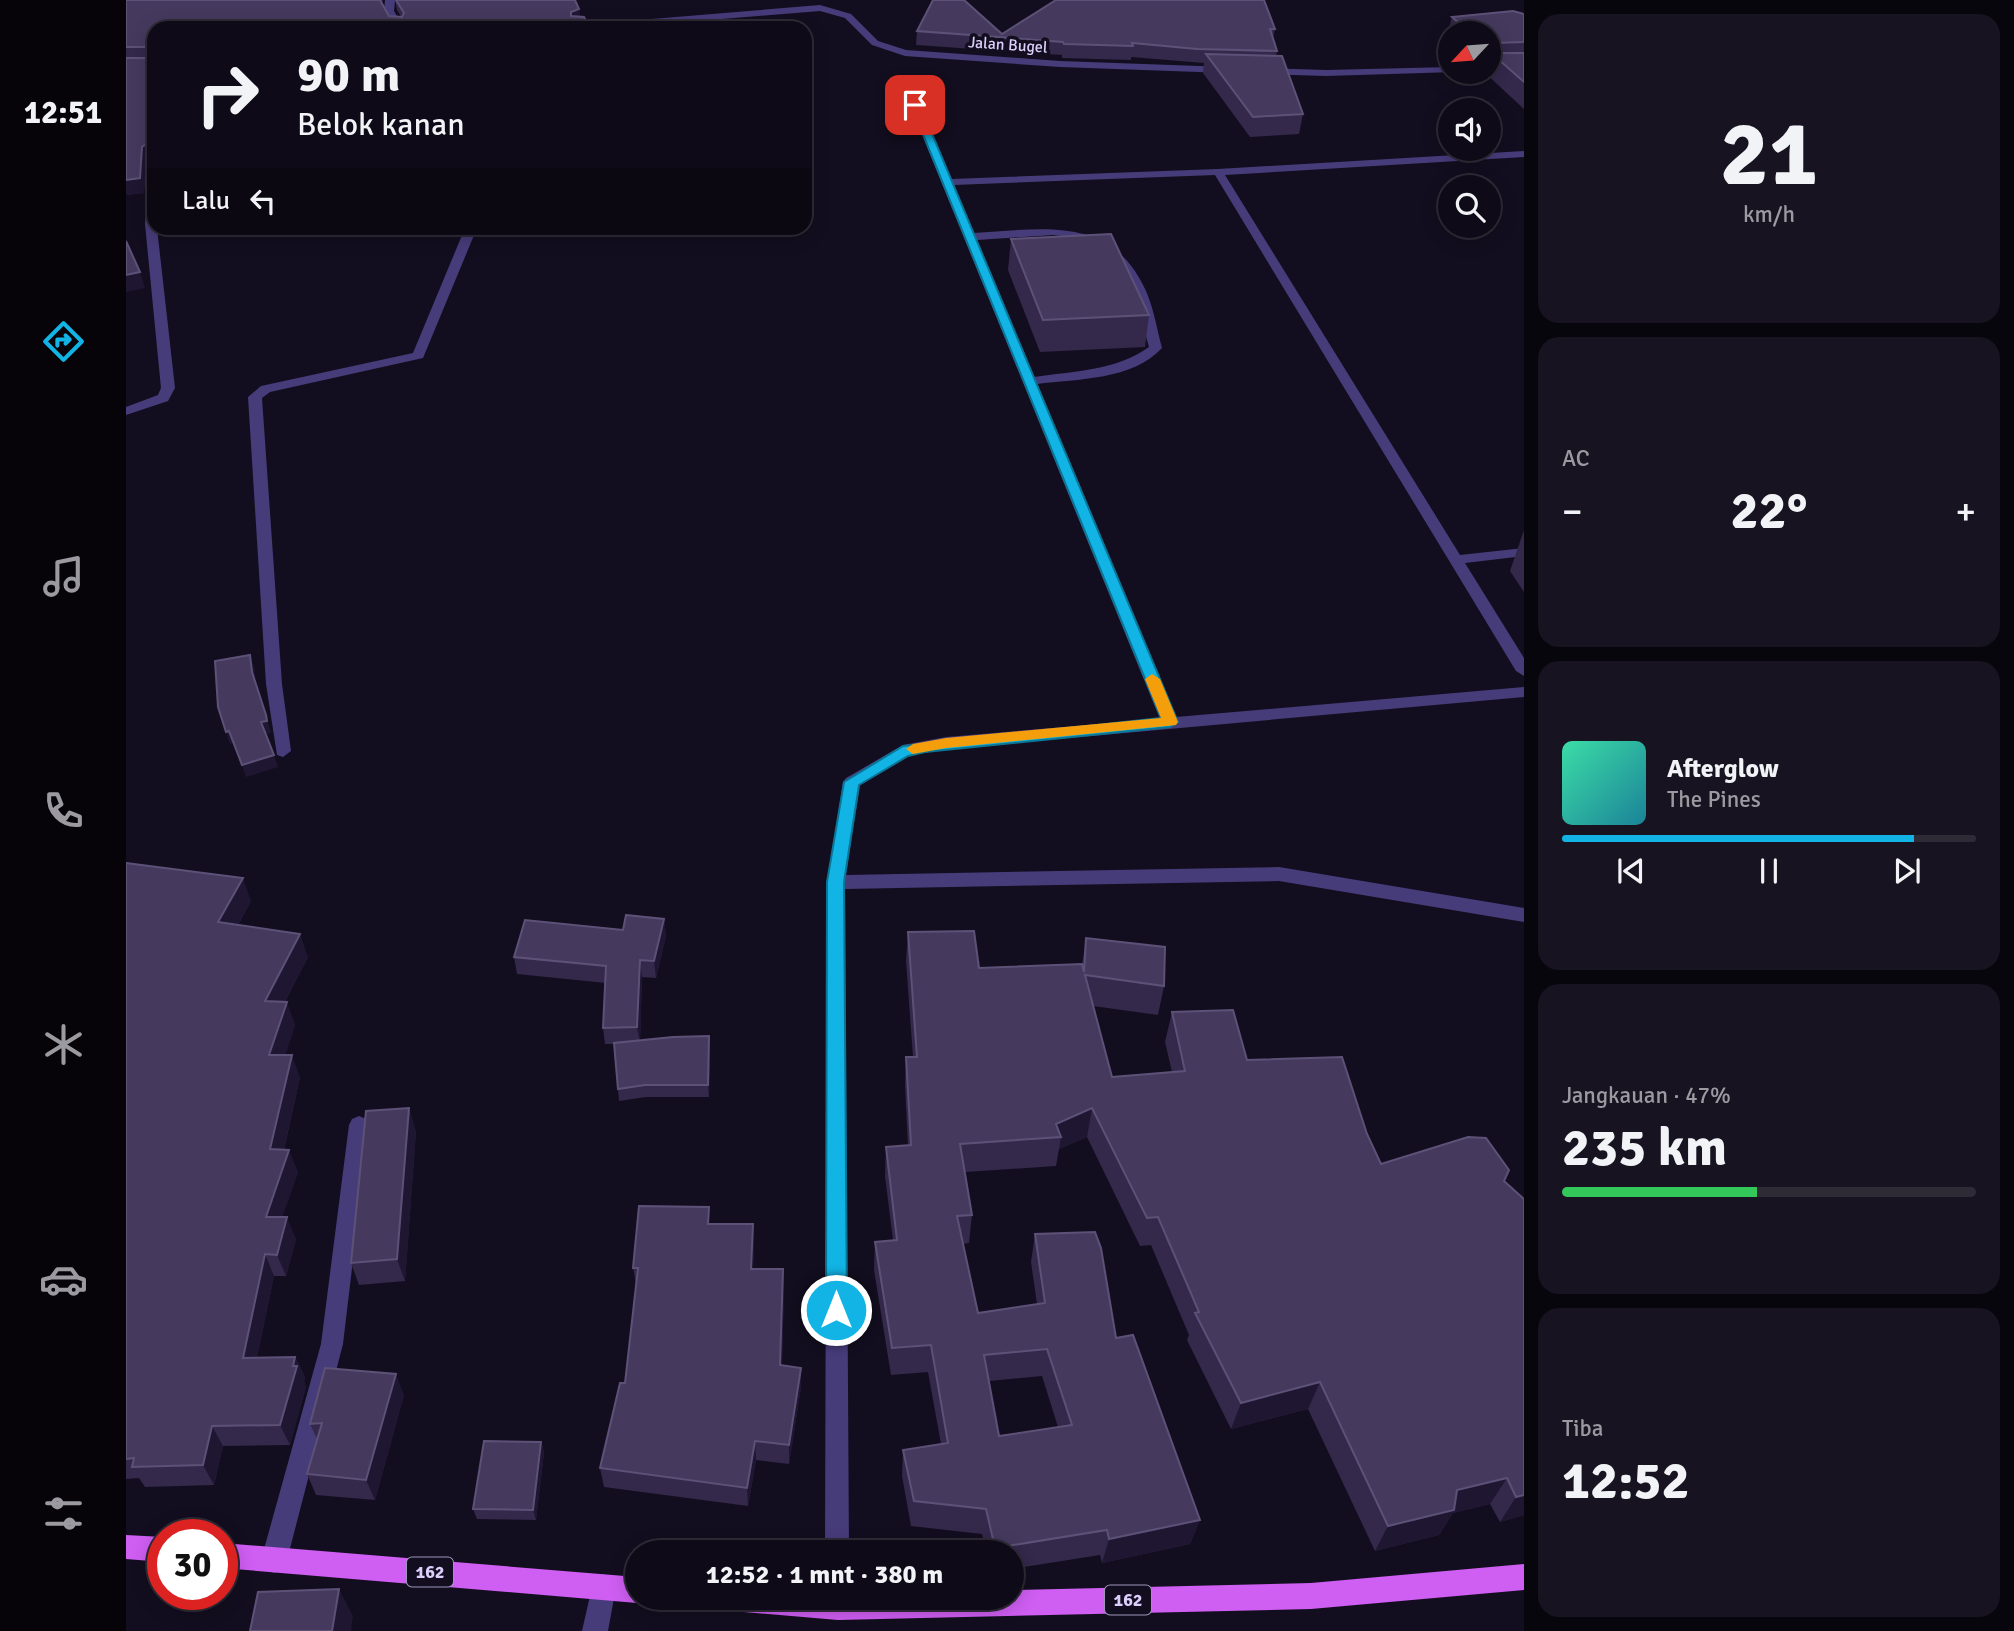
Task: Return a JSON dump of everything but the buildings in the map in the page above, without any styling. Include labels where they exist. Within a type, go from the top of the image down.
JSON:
[{"type":"main road","points":[[126,1547],[147,1549]]},
{"type":"main road","name":"162","points":[[238,1557],[625,1589]]},
{"type":"main road","name":"162","points":[[1024,1600],[1311,1596],[1523,1579]]},
{"type":"street","points":[[390,0],[389,11],[395,21]]},
{"type":"street","name":"Jalan Bugel","points":[[669,21],[820,8],[835,10],[848,16],[875,43],[905,52],[1060,64],[1242,71]]},
{"type":"street","points":[[1256,71],[1325,73],[1438,70]]},
{"type":"street","points":[[915,105],[1170,722]]},
{"type":"street","points":[[948,182],[1218,172],[1524,154]]},
{"type":"street","points":[[1218,172],[1524,671]]},
{"type":"street","points":[[970,237],[1019,233],[1078,234],[1122,261],[1140,292],[1156,348],[1146,356],[1118,368],[1031,381]]},
{"type":"street","points":[[126,411],[163,398],[168,388],[152,235]]},
{"type":"street","points":[[283,751],[274,684],[255,397],[266,389],[400,362],[418,355],[468,235]]},
{"type":"street","points":[[1456,560],[1524,552]]},
{"type":"street","points":[[837,1540],[835,882],[852,782],[903,751],[946,743],[1524,692]]},
{"type":"street","points":[[835,882],[1279,874],[1524,915]]},
{"type":"street","points":[[274,1560],[332,1343],[359,1125]]},
{"type":"street","points":[[596,1631],[603,1587]]},
{"type":"slow traffic","points":[[913,749],[946,743],[1170,722],[1152,679]]},
{"type":"route","points":[[836,1310],[835,882],[852,782],[903,751],[946,743],[1170,722],[915,105]]}]
